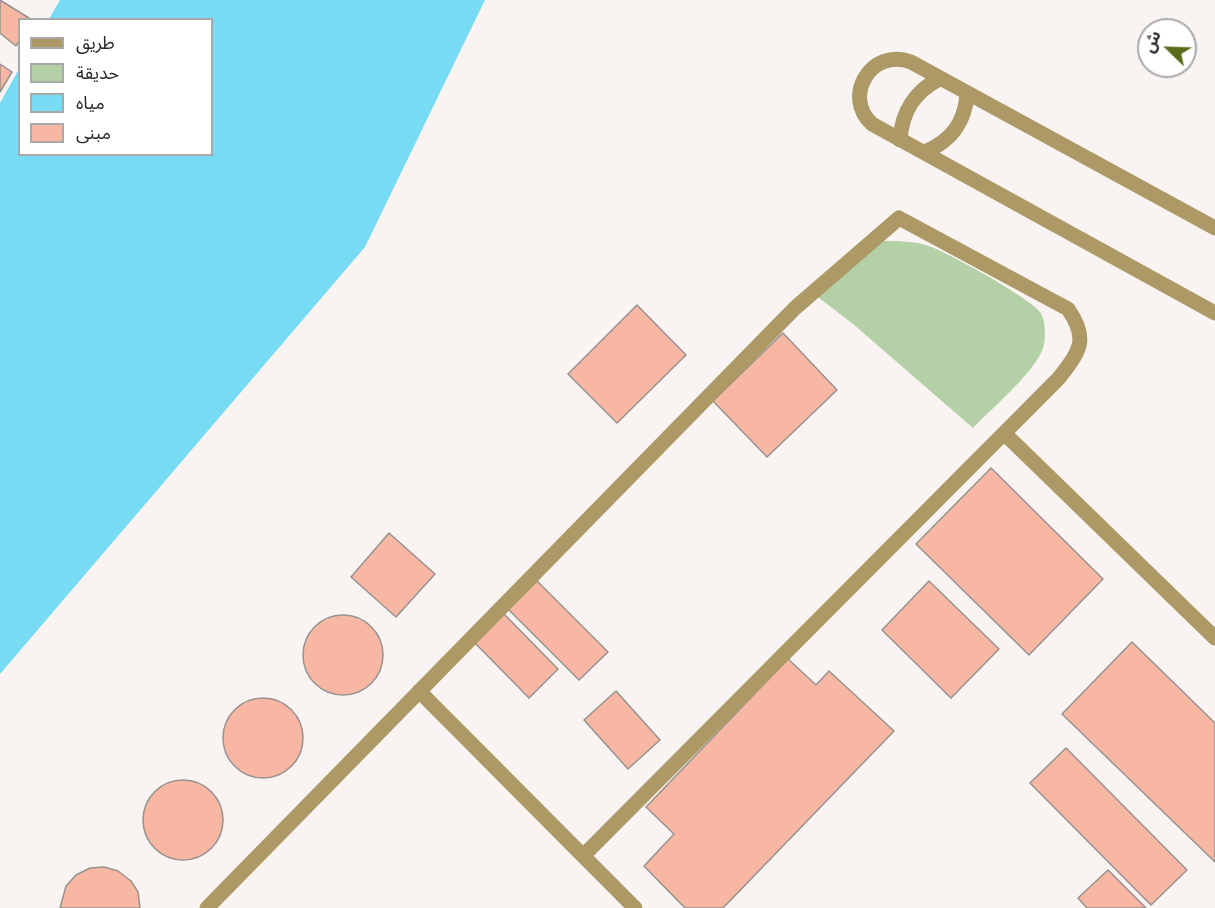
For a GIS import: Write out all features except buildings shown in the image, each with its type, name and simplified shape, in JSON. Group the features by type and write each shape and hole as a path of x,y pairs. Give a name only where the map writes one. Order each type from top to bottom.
{"street":[{"path":"1215,228 900,58 884,59 874,67 863,82 858,97 864,117 900,140 1215,313"},
{"path":"900,140 903,118 913,99 939,79"},
{"path":"925,152 937,147 956,130 964,113 967,94"},
{"path":"207,908 795,308 899,218 1068,309 1078,324 1081,340 1075,358 1059,378 583,856"},
{"path":"1005,434 1215,638"},
{"path":"419,691 635,908"}],"green space":[{"path":"883,241 918,243 939,250 1005,286 1033,305 1042,315 1045,340 1039,357 1012,390 973,428 853,324 814,294"}],"water":[{"path":"60,0 485,0 365,247 0,674 0,103 18,71 18,156 213,156 213,18 50,18"}]}
